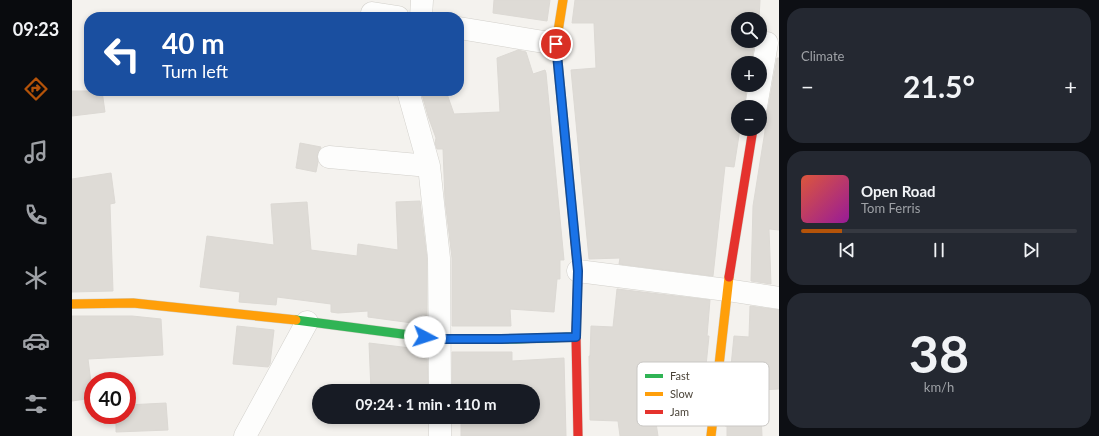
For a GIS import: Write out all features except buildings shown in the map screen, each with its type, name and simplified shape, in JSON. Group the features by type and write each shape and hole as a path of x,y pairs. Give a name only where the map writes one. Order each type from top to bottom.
{"street":[{"path":"421,12 422,0"},
{"path":"563,0 556,44 578,271 576,337 578,436"},
{"path":"464,29 556,44"},
{"path":"757,100 766,48"},
{"path":"409,96 429,166 440,258 440,384"},
{"path":"718,362 726,290 752,136"},
{"path":"329,157 429,166"},
{"path":"578,271 779,298"},
{"path":"72,304 133,303 307,322 440,339 576,337"},
{"path":"245,436 307,322"},
{"path":"440,424 440,436"},
{"path":"710,436 711,426"}],"traffic: fast":[{"path":"296,320 440,339 576,337"}],"traffic: slow":[{"path":"563,0 556,44 575,241"},
{"path":"719,362 729,277"},
{"path":"72,304 133,303 296,320"},
{"path":"711,436 712,426"}],"traffic: jam":[{"path":"729,277 752,136"},
{"path":"575,241 578,271 576,337 578,436"}],"route":[{"path":"425,337 440,339 576,337 578,271 556,44"}]}
